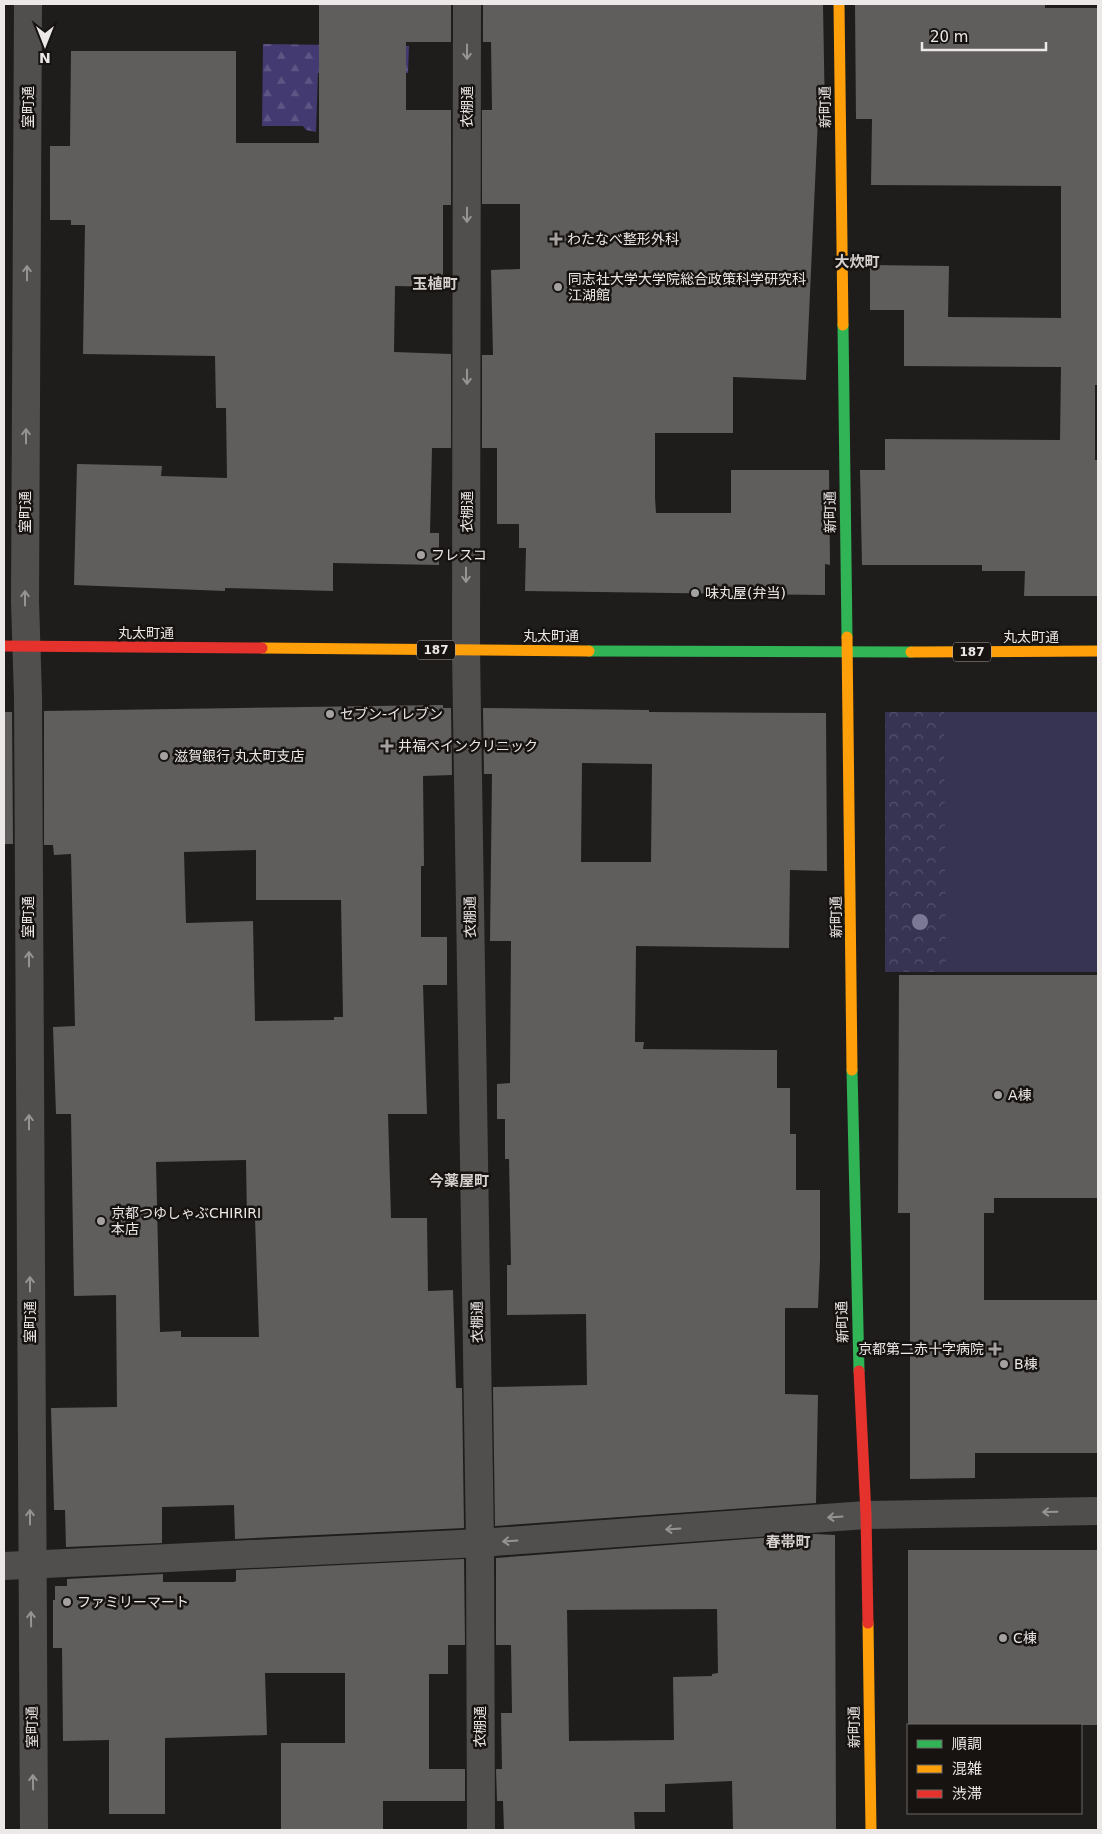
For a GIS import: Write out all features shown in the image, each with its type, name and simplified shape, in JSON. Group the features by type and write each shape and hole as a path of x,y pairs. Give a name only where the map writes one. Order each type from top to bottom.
{"street":[{"name":"室町通","path":"28,4 15,647 34,1830"},
{"name":"衣棚通","path":"467,4 466,650 480,1543 480,1830"},
{"name":"新町通","path":"839,4 854,1208 861,1442 866,1515 870,1830"},
{"name":"丸太町通","path":"15,647 847,653 1098,651"},
{"path":"4,1566 480,1543 866,1515 1098,1512"}],"green space":[{"path":"263,44 409,46 408,73 318,73 316,132 306,130 303,126 262,126"},
{"path":"885,712 1098,712 1098,972 885,972"},
{"path":"944,712 1098,712 1098,972 946,972"}],"building":[{"path":"319,4 451,4 451,42 406,42 406,110 451,110 451,205 443,205 443,287 395,286 394,352 451,354 451,448 432,448 430,533 439,533 439,565 333,563 333,591 225,588 225,591 74,585 77,464 162,466 161,476 227,478 226,408 216,408 215,356 83,354 85,225 71,225 71,220 50,220 50,146 70,146 71,51 236,51 236,143 319,143"},
{"path":"483,4 823,5 825,118 818,118 806,380 733,377 733,433 655,433 655,498 656,513 731,513 731,470 829,470 830,565 825,564 825,595 525,591 526,548 519,548 519,524 497,524 497,448 482,448 482,355 493,355 491,270 520,269 520,204 482,204 482,110 492,110 491,42 483,42"},
{"path":"1045,4 1045,8 1098,8 1098,385 1095,385 1095,460 1098,460 1098,596 1024,596 1025,571 982,571 982,565 862,565 860,470 885,470 885,439 1060,440 1061,367 904,366 904,310 870,310 870,265 949,266 948,317 1061,318 1061,186 871,185 872,119 856,119 855,5"},
{"path":"443,705 443,708 451,708 452,775 423,776 424,866 421,866 421,937 447,937 447,985 423,985 427,1114 388,1114 391,1218 427,1218 428,1291 453,1290 456,1388 462,1388 464,1528 235,1539 234,1505 162,1507 162,1543 66,1547 65,1510 54,1510 51,1408 117,1407 116,1295 74,1296 71,1114 56,1114 53,1027 75,1026 71,854 54,855 53,845 44,845 44,711","holes":["256,850 256,900 341,900 343,1017 334,1017 334,1020 255,1021 253,921 186,923 184,852","246,1160 247,1218 255,1218 259,1337 181,1337 181,1331 160,1332 156,1162"]},
{"path":"483,708 649,710 649,712 826,713 827,871 790,870 789,948 636,946 635,1042 644,1042 643,1049 777,1050 777,1088 790,1088 790,1134 796,1134 796,1190 820,1190 820,1260 818,1308 785,1308 785,1394 818,1395 816,1503 495,1526 493,1387 587,1385 586,1314 507,1315 507,1265 511,1265 509,1159 505,1159 505,1119 497,1119 497,1084 510,1083 511,941 490,941 492,774 484,774","holes":["582,763 652,764 651,862 581,862"]},
{"path":"4,712 12,712 13,844 4,844"},
{"path":"899,975 1098,975 1098,1198 994,1198 994,1213 984,1213 984,1300 1098,1300 1098,1453 975,1453 975,1478 910,1479 910,1213 898,1213"},
{"path":"815,1534 835,1535 836,1830 733,1830 732,1781 665,1784 665,1812 634,1812 635,1830 504,1830 503,1801 497,1801 496,1769 502,1769 501,1713 512,1713 511,1645 496,1645 496,1558","holes":["717,1609 718,1673 712,1674 712,1676 673,1677 674,1740 569,1741 567,1610"]},
{"name":"C棟","path":"908,1550 1098,1550 1098,1725 908,1724"},
{"path":"464,1559 465,1645 448,1645 448,1674 429,1674 429,1769 465,1769 465,1801 383,1801 383,1830 281,1830 281,1743 345,1743 345,1673 265,1673 267,1735 165,1738 165,1814 109,1814 109,1740 63,1741 62,1648 53,1648 53,1600 55,1600 55,1586 67,1586 67,1579 163,1574 163,1582 234,1582 236,1581 236,1570"}],"traffic: fast":[{"path":"843,325 847,637"},
{"path":"589,651 911,652"},
{"path":"852,1070 859,1371"}],"traffic: slow":[{"path":"839,4 843,325"},
{"path":"847,637 852,1070"},
{"path":"262,648 589,651"},
{"path":"911,652 1098,651"},
{"path":"868,1623 871,1830"}],"traffic: jam":[{"path":"4,646 262,648"},
{"path":"859,1371 866,1515 868,1623"}],"place":[{"name":"わたなべ整形外科","path":"556,239"},
{"name":"同志社大学大学院総合政策科学研究科 江湖館","path":"558,287"},
{"name":"フレスコ","path":"421,555"},
{"name":"味丸屋(弁当)","path":"695,593"},
{"name":"セブン-イレブン","path":"330,714"},
{"name":"井福ペインクリニック","path":"387,746"},
{"name":"滋賀銀行 丸太町支店","path":"164,756"},
{"name":"A棟","path":"998,1095"},
{"name":"京都つゆしゃぶCHIRIRI 本店","path":"101,1221"},
{"name":"京都第二赤十字病院","path":"995,1349"},
{"name":"B棟","path":"1004,1364"},
{"name":"ファミリーマート","path":"67,1602"},
{"name":"C棟","path":"1003,1638"}],"district":[{"name":"大炊町","path":"857,262"},
{"name":"玉植町","path":"435,284"},
{"name":"今薬屋町","path":"459,1181"},
{"name":"春帯町","path":"788,1542"}]}
